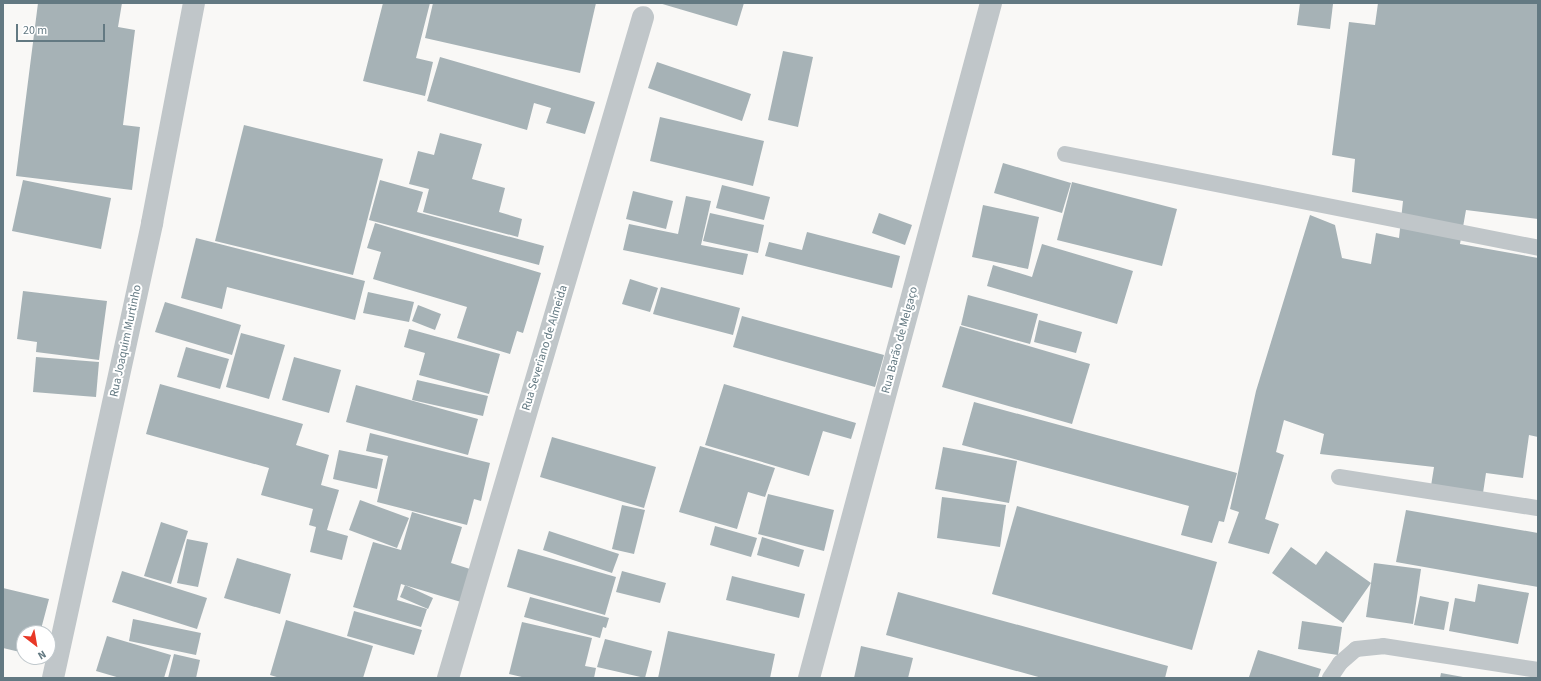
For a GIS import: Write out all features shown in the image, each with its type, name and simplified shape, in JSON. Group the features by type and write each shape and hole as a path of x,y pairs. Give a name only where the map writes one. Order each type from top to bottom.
{"street":[{"name":"Rua Joaquim Murtinho","path":"53,678 150,230 194,3"},
{"name":"Rua Barão de Melgaço","path":"809,678 991,3"},
{"name":"Rua Severiano de Almeida","path":"448,678 643,17"}],"lane":[{"path":"1064,154 1538,248"},
{"path":"1339,476 1538,508"},
{"path":"1330,678 1340,663 1356,649 1383,646 1538,670"}],"building":[{"path":"38,3 122,3 118,27 135,30 123,125 140,127 132,190 16,176"},
{"path":"383,3 430,3 416,58 433,62 425,96 363,81"},
{"path":"433,3 596,3 580,73 425,38"},
{"path":"659,3 744,3 737,26"},
{"path":"1300,3 1333,4 1330,29 1297,25"},
{"path":"1378,3 1538,3 1538,219 1466,210 1460,244 1538,258 1538,437 1529,435 1523,478 1486,473 1483,493 1431,486 1434,467 1320,454 1324,434 1284,420 1276,452 1284,455 1265,519 1279,524 1269,554 1228,543 1239,512 1230,509 1256,391 1310,215 1335,225 1342,258 1371,264 1376,233 1399,238 1403,201 1352,192 1355,159 1332,155 1349,22 1375,25"},
{"path":"783,51 813,57 798,127 768,120"},
{"path":"440,57 595,102 585,134 546,123 551,108 534,103 527,130 427,101"},
{"path":"657,62 751,94 742,121 648,88"},
{"path":"660,117 764,141 753,186 650,161"},
{"path":"244,125 383,159 353,275 215,241"},
{"path":"440,133 482,144 472,179 505,188 499,212 522,219 518,237 423,212 429,189 409,184 418,151 434,155"},
{"path":"1003,163 1071,183 1062,213 994,193"},
{"path":"23,180 111,198 101,249 12,231"},
{"path":"380,180 423,192 417,212 544,246 539,265 369,220"},
{"path":"1072,182 1177,209 1162,266 1057,240"},
{"path":"722,185 770,197 764,220 716,208"},
{"path":"633,191 673,201 666,229 626,219"},
{"path":"686,196 711,201 701,245 748,254 743,275 623,250 629,224 678,234"},
{"path":"983,205 1039,217 1028,269 972,257"},
{"path":"710,213 764,225 758,253 703,241"},
{"path":"879,213 912,225 905,245 872,233"},
{"path":"375,223 541,273 523,333 517,331 510,354 457,338 467,307 373,279 381,252 367,248"},
{"path":"807,232 900,256 892,288 765,256 769,242 802,250"},
{"path":"196,238 365,281 355,320 227,287 222,309 181,298"},
{"path":"1042,244 1133,271 1117,324 987,286 993,265 1032,277"},
{"path":"630,279 658,288 650,312 622,304"},
{"path":"661,287 740,308 733,335 653,314"},
{"path":"23,291 107,301 99,360 36,352 37,342 17,339"},
{"path":"368,292 414,302 409,322 363,313"},
{"path":"968,295 1038,314 1030,344 961,325"},
{"path":"165,302 241,325 232,355 155,332"},
{"path":"418,305 441,314 435,330 412,321"},
{"path":"742,316 884,355 875,387 733,347"},
{"path":"1039,320 1082,332 1076,353 1034,342"},
{"path":"960,326 1090,364 1072,424 942,387"},
{"path":"409,329 500,354 489,394 419,375 425,353 404,347"},
{"path":"241,333 285,345 269,399 226,387"},
{"path":"186,347 229,359 220,389 177,377"},
{"path":"36,357 99,362 96,397 33,392"},
{"path":"294,357 341,370 329,413 282,400"},
{"path":"417,380 488,396 483,416 412,400"},
{"path":"160,384 303,424 296,445 329,455 321,485 339,490 327,530 348,536 342,560 310,552 316,527 309,525 313,509 261,495 269,468 146,434"},
{"path":"724,384 856,423 851,439 823,431 809,476 705,445"},
{"path":"356,385 478,419 468,455 346,422"},
{"path":"974,402 1237,473 1224,522 1219,521 1212,543 1181,535 1189,506 962,445"},
{"path":"370,433 490,463 481,501 474,499 467,525 377,502 388,456 366,451"},
{"path":"552,437 656,467 644,508 540,477"},
{"path":"700,446 775,468 765,497 748,492 737,529 679,512"},
{"path":"943,447 1017,461 1009,503 935,489"},
{"path":"339,450 383,459 377,489 333,479"},
{"path":"768,494 834,510 824,551 758,534"},
{"path":"942,497 1006,505 1000,547 937,538"},
{"path":"360,500 409,518 397,548 349,530"},
{"path":"622,505 645,510 634,554 612,549"},
{"path":"1017,506 1217,562 1192,650 992,594"},
{"path":"1406,510 1538,533 1538,587 1396,562"},
{"path":"412,512 462,527 451,563 470,569 461,602 401,584 397,600 427,609 421,627 353,607 373,542 401,550"},
{"path":"161,522 188,531 171,584 144,576"},
{"path":"715,526 757,538 751,557 710,545"},
{"path":"549,531 619,554 612,573 543,550"},
{"path":"762,537 804,550 799,567 757,555"},
{"path":"187,539 208,543 198,587 177,583"},
{"path":"1291,547 1316,565 1326,551 1371,583 1343,623 1272,573"},
{"path":"518,549 616,577 605,615 507,587"},
{"path":"237,558 291,574 280,614 224,598"},
{"path":"1374,563 1421,569 1413,624 1366,617"},
{"path":"122,571 207,598 197,629 112,602"},
{"path":"622,571 666,583 660,603 616,592"},
{"path":"732,576 805,594 799,618 726,600"},
{"path":"1478,584 1529,593 1518,644 1449,631 1455,598 1475,602"},
{"path":"405,585 433,598 428,609 400,597"},
{"path":"3,588 49,599 42,625 16,625 16,651 3,648"},
{"path":"898,592 1168,666 1165,678 1042,678 886,635"},
{"path":"1420,596 1449,602 1444,630 1414,625"},
{"path":"530,597 609,618 606,628 603,627 600,638 524,617"},
{"path":"354,611 422,630 414,655 347,636"},
{"path":"133,619 201,633 196,655 129,641"},
{"path":"286,620 373,646 363,678 280,678 270,675"},
{"path":"1302,621 1342,627 1338,655 1298,649"},
{"path":"522,622 592,638 585,666 596,668 594,678 526,678 509,674"},
{"path":"668,631 775,654 770,678 658,678"},
{"path":"107,636 171,655 164,678 120,678 96,671"},
{"path":"605,639 652,651 645,678 597,667"},
{"path":"861,646 913,658 908,678 854,678"},
{"path":"1258,650 1321,669 1318,678 1249,677"},
{"path":"174,654 200,660 196,678 168,678"},
{"path":"1441,673 1463,677 1463,678 1440,678"}]}
